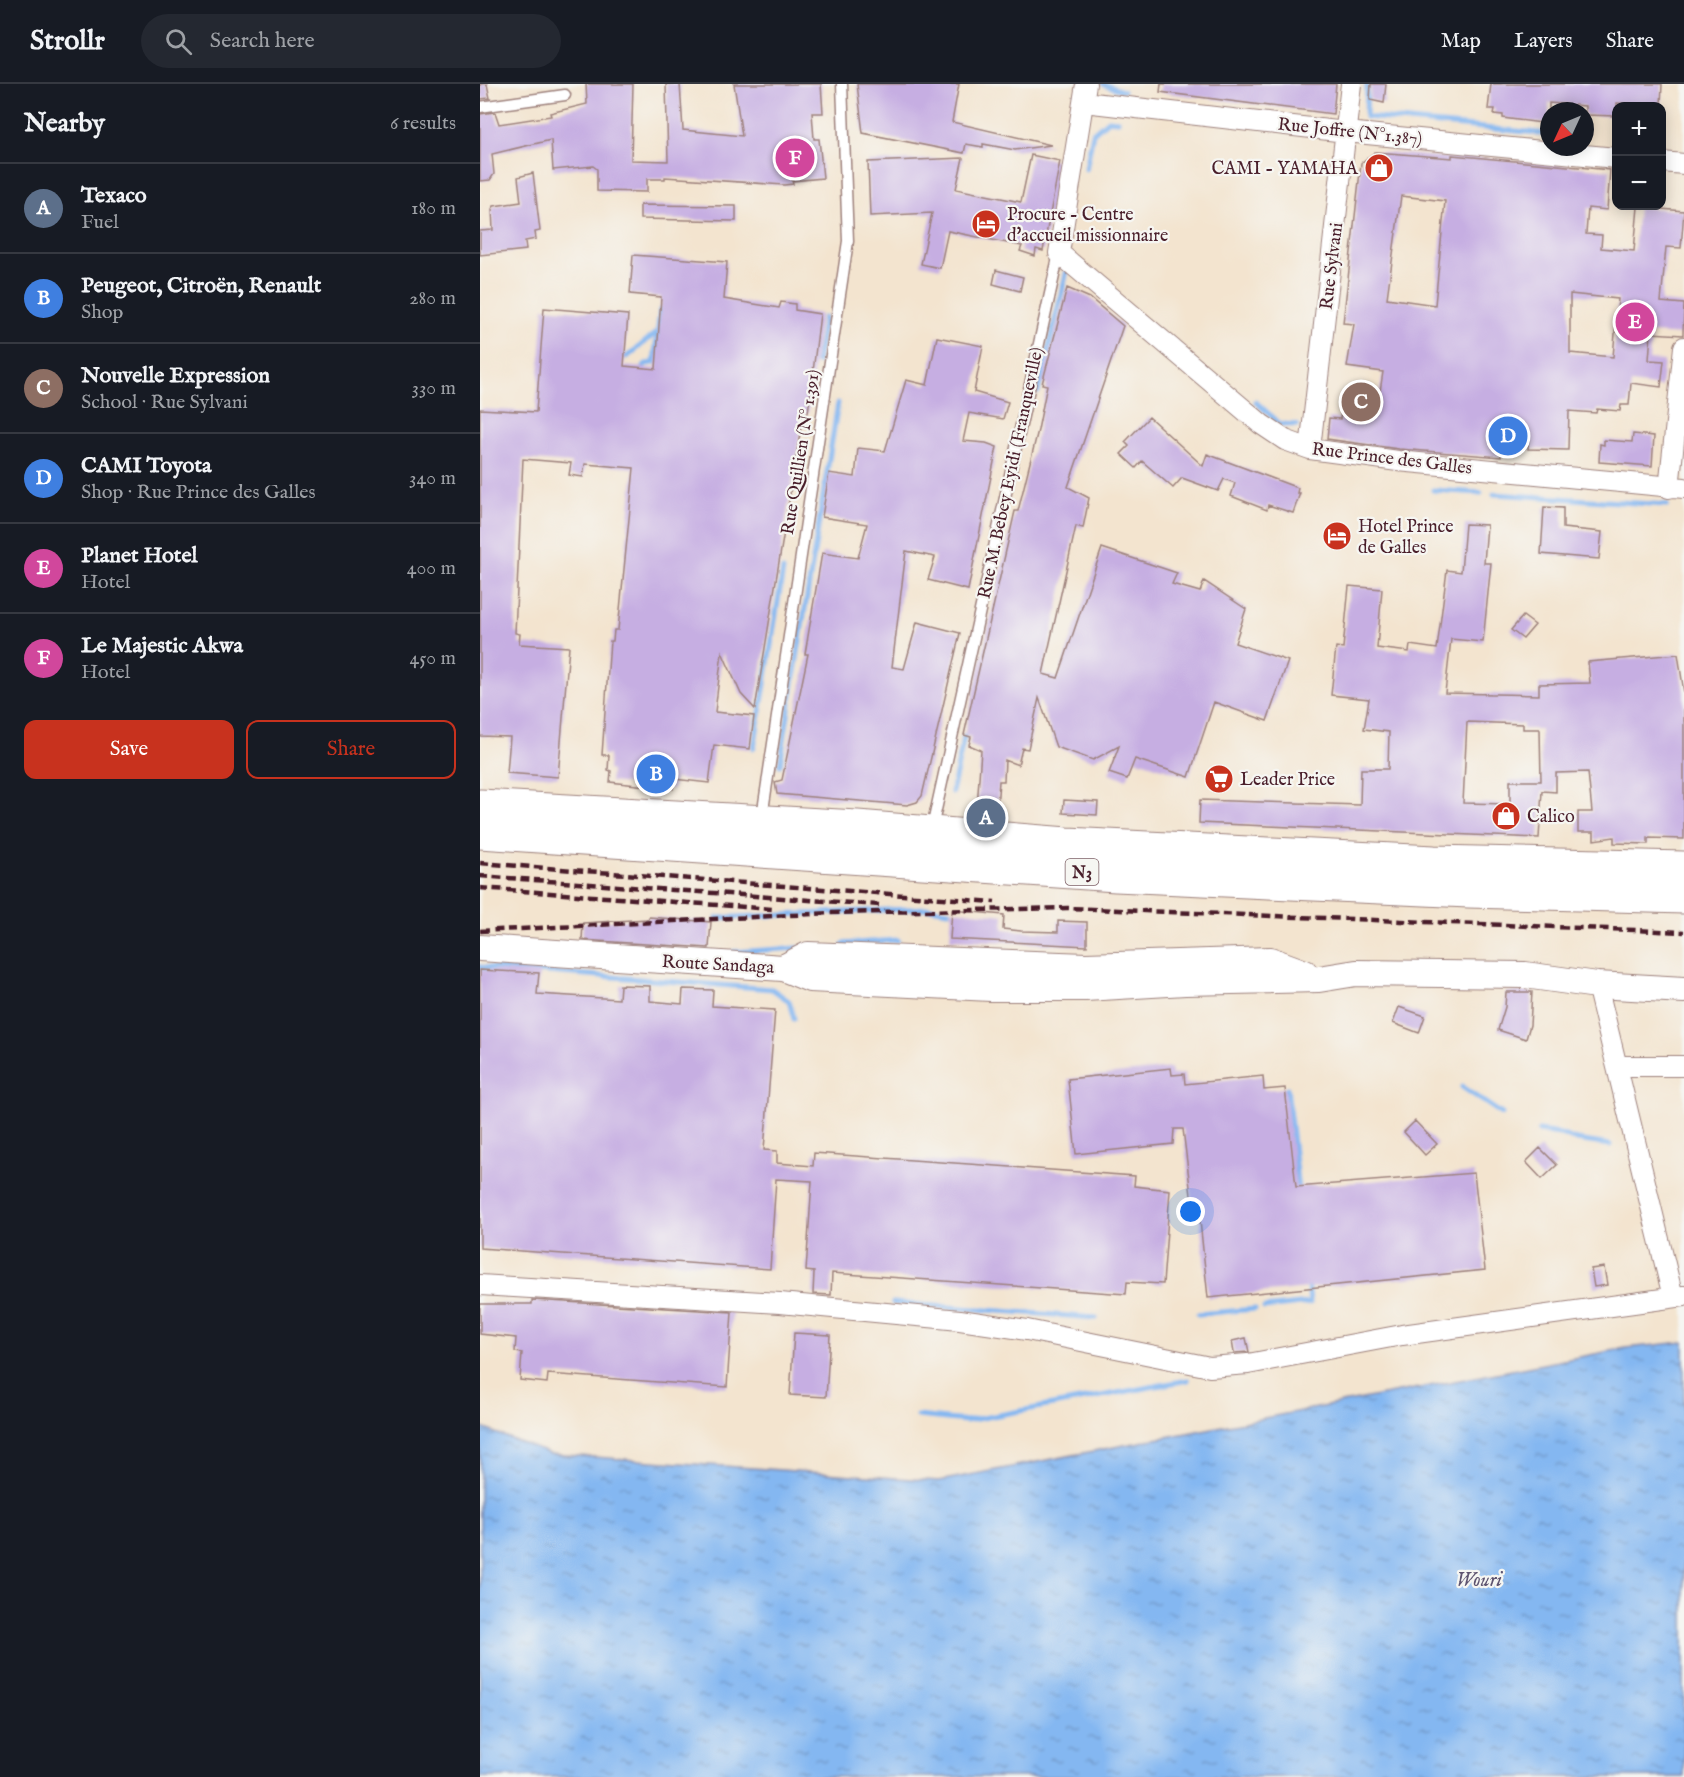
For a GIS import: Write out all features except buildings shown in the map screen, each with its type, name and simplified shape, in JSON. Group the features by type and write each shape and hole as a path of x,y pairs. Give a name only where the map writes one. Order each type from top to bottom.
{"highway":[{"name":"N3","path":"480,806 761,824 928,847 1288,883 1684,897"},
{"name":"N3","path":"480,832 928,847 1067,844 1341,858 1684,868"}],"street":[{"name":"Rue Sylvani","path":"1310,448 1351,84"},
{"name":"Rue Joffre (N°1.387)","path":"1085,93 1346,132 1612,158"},
{"name":"Rue M. Bebey Eyidi (Franqueville)","path":"1059,253 1085,93"},
{"path":"1666,162 1684,164"},
{"name":"Rue Prince des Galles","path":"1059,253 1261,424 1285,440 1310,448 1398,461 1677,488"},
{"path":"1677,488 1684,347"},
{"name":"Route Sandaga","path":"480,948 783,968 810,979 991,988 1085,988 1185,972"},
{"path":"783,968 808,955 1185,972 1271,969 1319,979 1356,972 1525,975 1597,985 1684,990"},
{"path":"480,1285 780,1303 960,1320 1028,1330 1210,1367 1248,1364 1402,1335 1678,1296 1597,985"},
{"path":"1617,1066 1684,1066"}],"lane":[{"name":"Rue Quillien (N° 1.391)","path":"761,824 848,241 842,84"},
{"path":"480,107 564,95"},
{"name":"Rue M. Bebey Eyidi (Franqueville)","path":"928,847 1059,253"}],"water":[{"name":"Wouri","path":"1684,1342 1684,1777 480,1777 480,1427 550,1454 939,1481 1626,1348"}],"waterway":[{"path":"1103,84 1123,91"},
{"path":"1367,84 1366,117 1540,133"},
{"path":"1086,169 1093,133 1108,120 1118,121"},
{"path":"1038,392 1067,270"},
{"path":"644,366 654,363 660,310"},
{"path":"817,362 824,318"},
{"path":"627,357 657,332"},
{"path":"1256,402 1280,424 1297,425"},
{"path":"780,765 838,403"},
{"path":"796,487 802,450"},
{"path":"1433,490 1481,493"},
{"path":"1494,494 1667,505"},
{"path":"765,683 783,570"},
{"path":"754,748 765,684"},
{"path":"952,792 964,737"},
{"path":"717,918 929,908 949,911"},
{"path":"843,944 898,940"},
{"path":"733,952 798,948"},
{"path":"480,967 772,989 789,1001 794,1019"},
{"path":"1462,1087 1502,1114"},
{"path":"1287,1088 1298,1191"},
{"path":"1539,1131 1610,1145"},
{"path":"1264,1308 1310,1303 1308,1281"},
{"path":"893,1303 1096,1318"},
{"path":"1198,1314 1255,1309"},
{"path":"917,1416 966,1421 1188,1380"}],"railway":[{"path":"480,863 995,902"},
{"path":"480,876 879,905"},
{"path":"480,888 773,909"},
{"path":"480,931 831,913 1067,908 1684,932"}],"place":[{"name":"Le Majestic Akwa","path":"795,158"},
{"name":"CAMI - YAMAHA","path":"1379,168"},
{"name":"Procure - Centre d'accueil missionnaire","path":"986,224"},
{"name":"Planet Hotel","path":"1635,322"},
{"name":"Nouvelle Expression","path":"1361,402"},
{"name":"CAMI Toyota","path":"1508,436"},
{"name":"Hotel Prince de Galles","path":"1337,536"},
{"name":"Peugeot, Citroën, Renault","path":"656,774"},
{"name":"Leader Price","path":"1219,779"},
{"name":"Calico","path":"1506,816"},
{"name":"Texaco","path":"986,818"}]}
